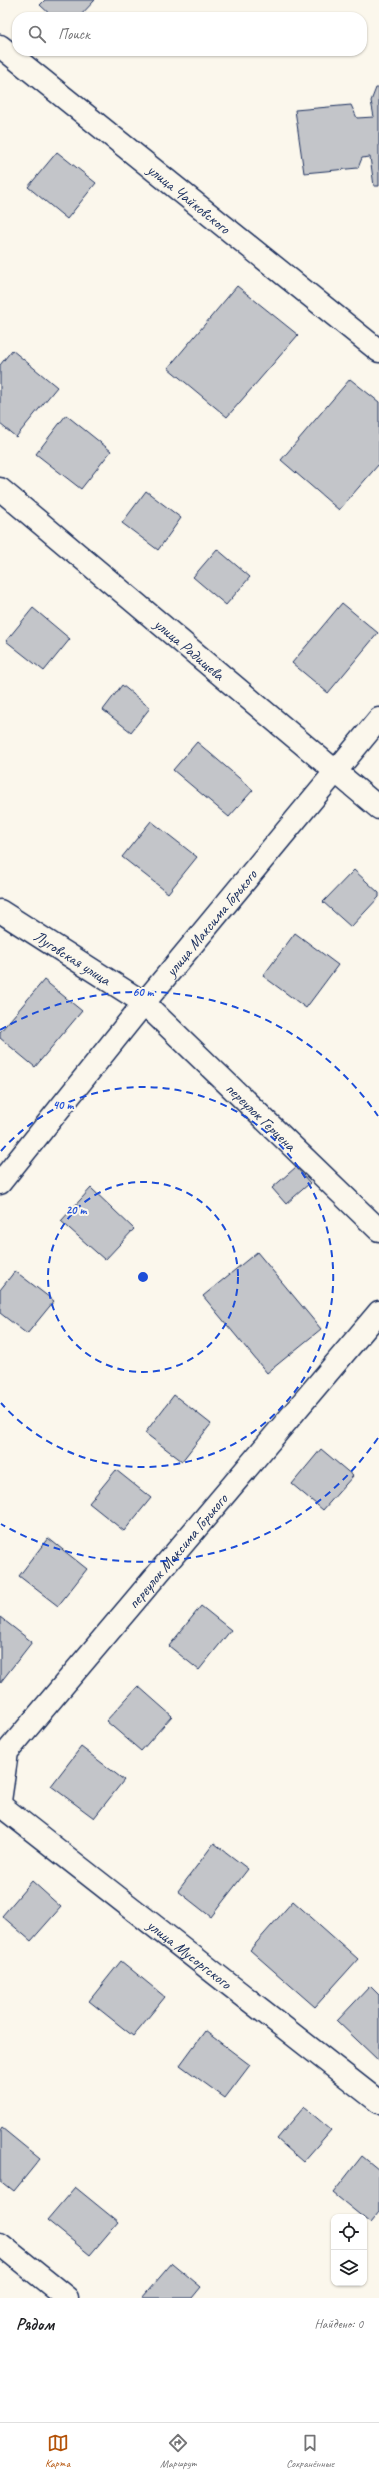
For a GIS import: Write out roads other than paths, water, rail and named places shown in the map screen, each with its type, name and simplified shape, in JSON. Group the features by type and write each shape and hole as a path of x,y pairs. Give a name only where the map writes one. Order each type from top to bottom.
{"street":[{"name":"улица Чайковского","path":"0,46 12,56"},
{"name":"улица Чайковского","path":"12,56 379,351"},
{"name":"улица Радищева","path":"0,489 379,808"},
{"name":"улица Максима Горького","path":"0,1183 144,1003 379,719"},
{"name":"Луговская улица","path":"0,911 144,1003"},
{"name":"переулок Герцена","path":"144,1003 379,1230"},
{"name":"переулок Максима Горького","path":"0,1801 7,1752 379,1312"},
{"name":"улица Мусоргского","path":"0,1805 379,2102"},
{"path":"0,2244 67,2298"}]}
